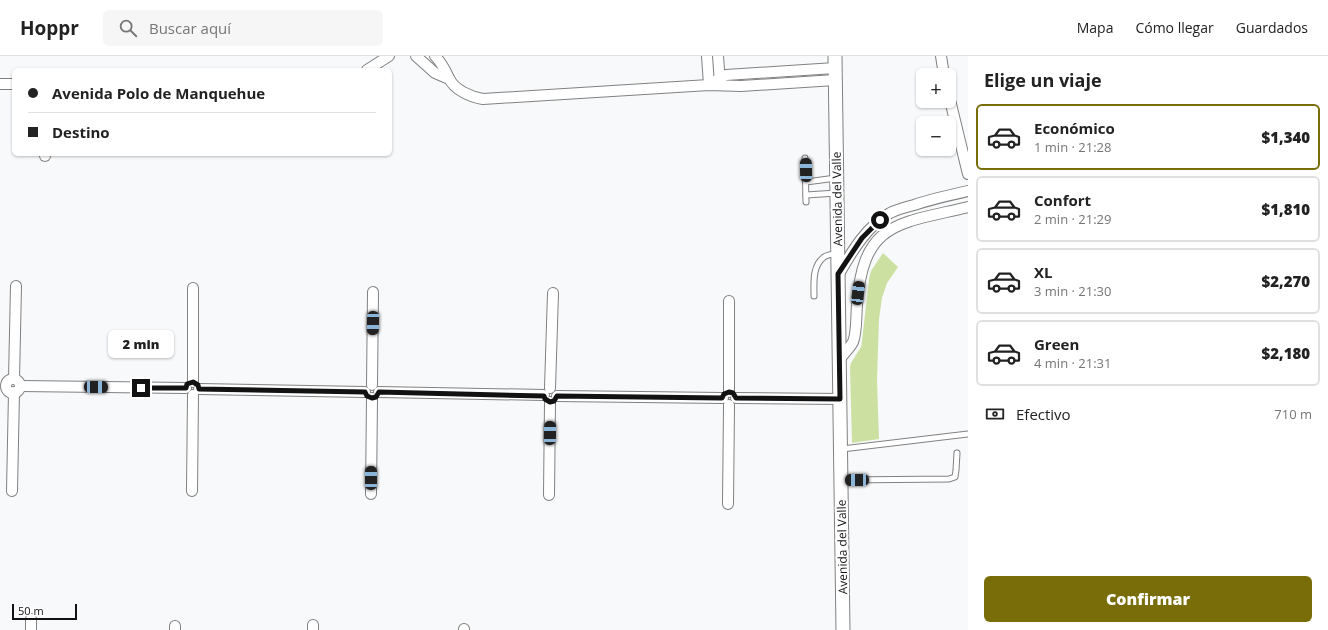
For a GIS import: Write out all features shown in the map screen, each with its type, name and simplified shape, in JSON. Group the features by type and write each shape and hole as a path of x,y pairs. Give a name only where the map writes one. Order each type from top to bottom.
{"street":[{"path":"370,68 389,56"},
{"path":"416,56 435,73 449,79 466,94 483,99 709,84 720,82 741,86 835,68"},
{"path":"436,56 445,69 449,79"},
{"path":"707,56 709,84"},
{"path":"718,56 720,82"},
{"path":"941,56 943,68"},
{"name":"Avenida del Valle","path":"835,68 843,630"},
{"path":"0,84 12,84"},
{"path":"952,108 968,174"},
{"path":"838,274 862,238 871,228 894,211 968,191"},
{"path":"840,359 854,341 858,287 861,272 866,256 877,240 888,230 905,222 968,207"},
{"path":"12,491 11,386 16,286"},
{"path":"192,491 193,288"},
{"path":"371,494 373,292"},
{"path":"549,495 553,293"},
{"path":"728,504 729,301"},
{"path":"11,386 840,399"},
{"path":"31,619 31,630"}],"lane":[{"path":"805,158 806,202"},
{"path":"806,182 837,178"},
{"path":"806,195 837,193"},
{"path":"814,296 814,275 817,266 825,257 838,253"},
{"path":"841,449 968,434"},
{"path":"841,480 949,479 955,477 957,453"}],"green space":[{"path":"883,253 898,267 887,283 882,298 879,319 877,380 879,439 852,443 850,367 861,347 871,271"}],"route":[{"path":"141,388 186,388 187,384 195,382 199,389 365,392 368,397 372,398 376,397 379,392 544,396 545,399 550,402 554,401 557,396 722,398 727,392 735,394 736,398 804,400 840,399 838,274 862,238 880,220"}]}
